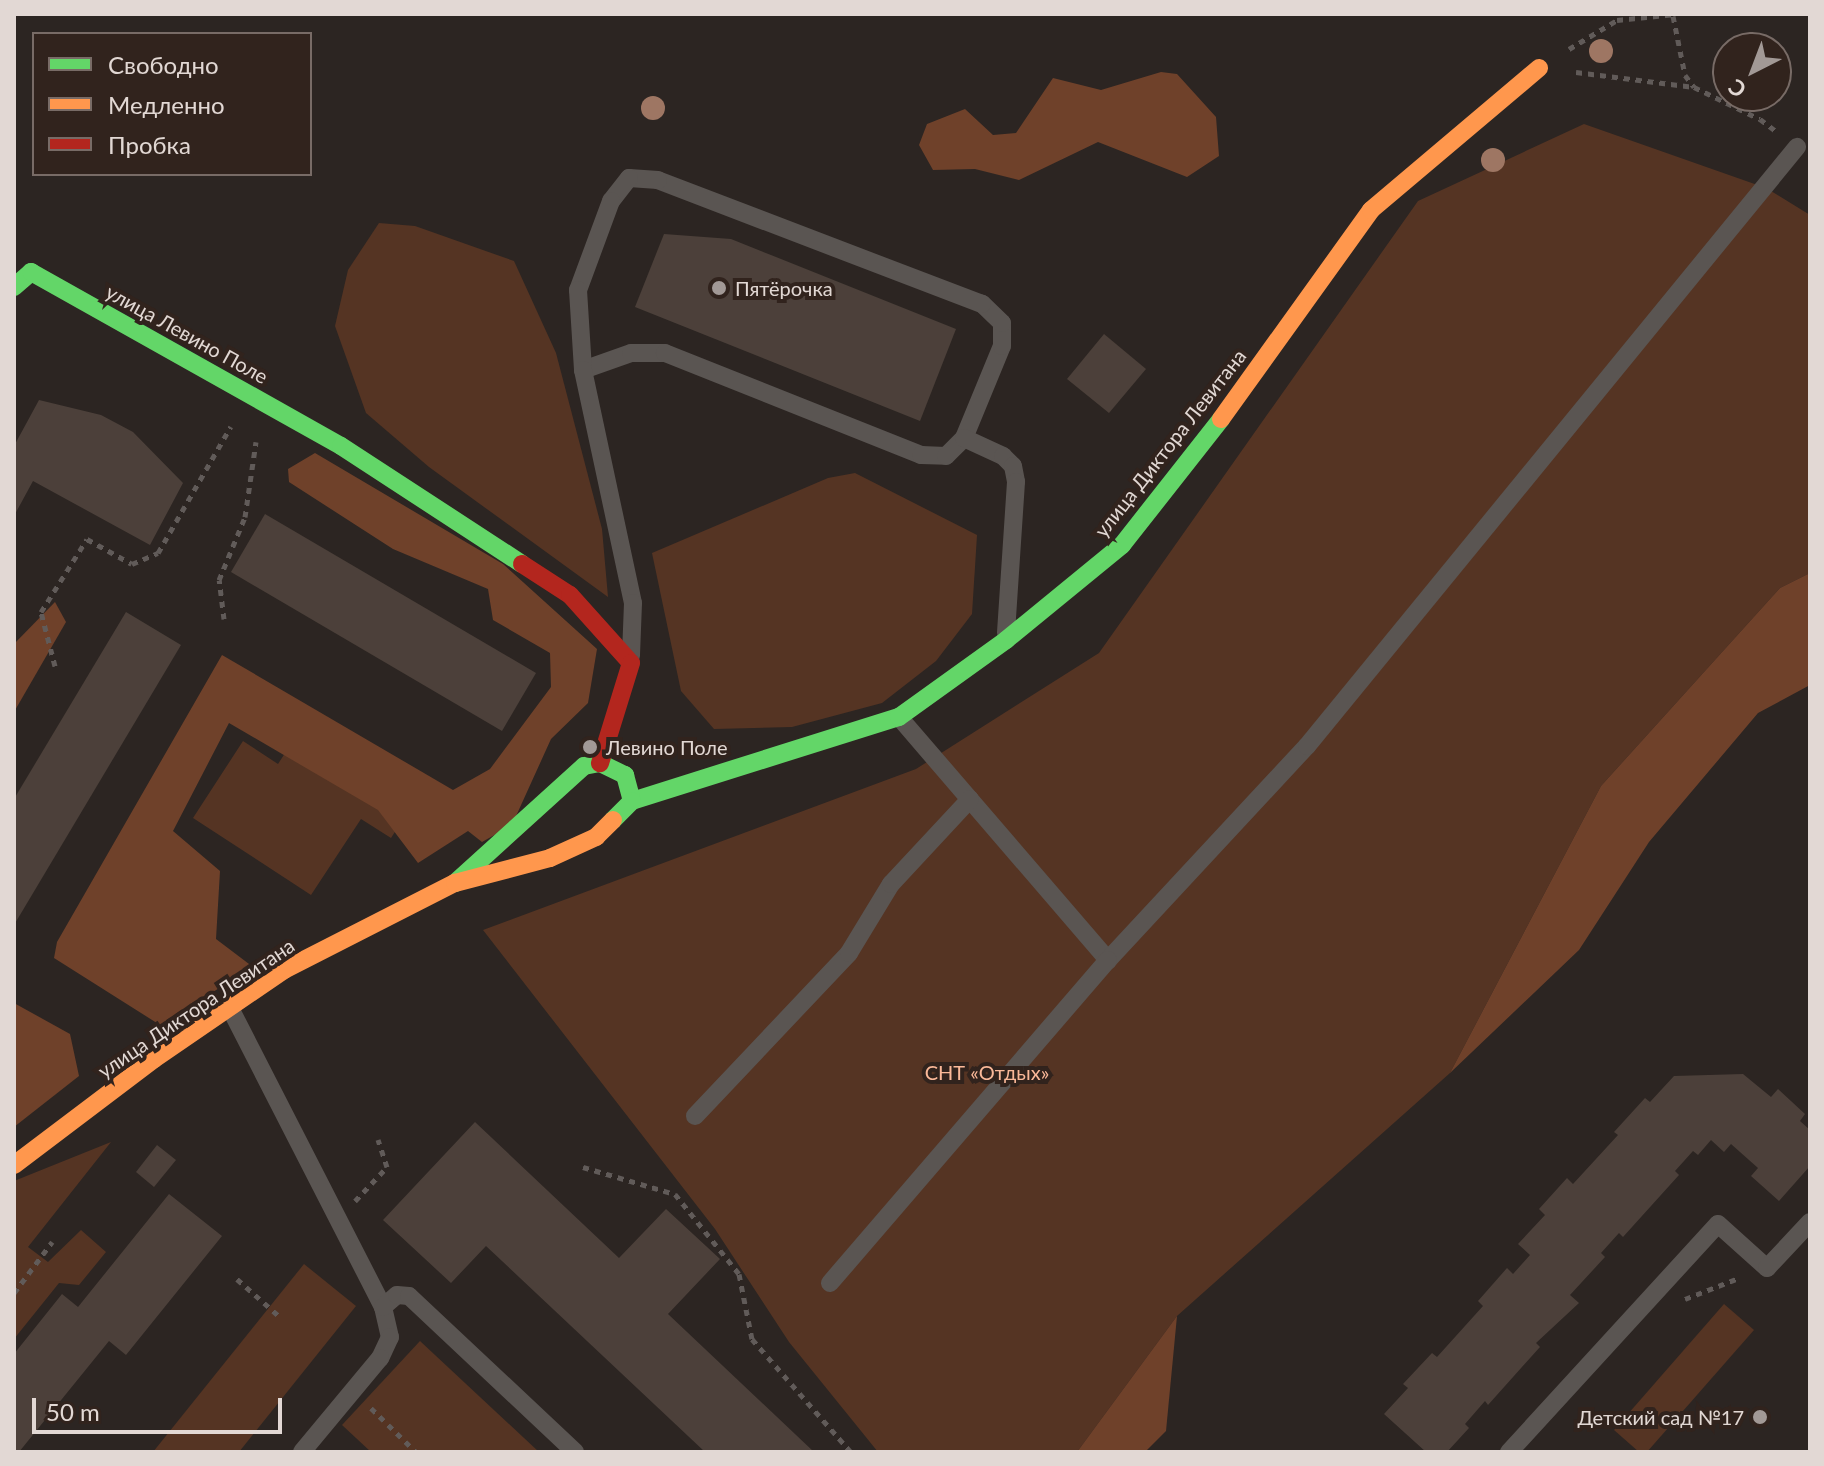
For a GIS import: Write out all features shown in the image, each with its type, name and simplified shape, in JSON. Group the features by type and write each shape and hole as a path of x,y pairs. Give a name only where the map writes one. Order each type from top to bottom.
{"street":[{"name":"улица Диктора Левитана","path":"14,1165 154,1059 284,970 455,883 550,858 596,837 632,801 899,717 1006,640 1122,545 1212,432 1371,210 1539,68"},
{"name":"улица Левино Поле","path":"14,287 31,272 341,446 570,595 631,663"},
{"path":"631,663 600,763 625,775 632,801"},
{"name":"улица Диктора Левитана","path":"455,883 584,766 600,763"}],"lane":[{"path":"830,1283 1108,960 1307,746 1797,147"},
{"path":"583,370 631,353 665,353 921,455 946,456 964,438 1002,346 1002,323 982,304 658,180 629,178 611,201 578,290 583,370 633,603 631,663"},
{"path":"964,438 1003,456 1013,466 1016,482 1006,640"},
{"path":"899,717 1108,960"},
{"path":"695,1116 849,953 891,884 970,799"},
{"path":"230,1008 383,1307 390,1337 380,1358 302,1452"},
{"path":"1509,1452 1718,1224 1767,1268 1810,1222"},
{"path":"383,1307 397,1295 409,1296 575,1452"}],"path":[{"path":"1539,68 1617,20 1674,15 1685,75 1694,87"},
{"path":"1539,68 1694,87 1760,119 1797,147"},
{"path":"224,619 219,580 245,517 255,398"},
{"path":"55,666 41,612 87,539 132,564 158,553 255,398"},
{"path":"338,1219 387,1167 378,1139"},
{"path":"583,1167 675,1194 739,1274 752,1339 851,1452"},
{"path":"14,1293 52,1242"},
{"path":"1671,1305 1767,1268"},
{"path":"237,1279 279,1316"},
{"path":"352,1390 416,1452"}],"green space":[{"name":"СНТ «Отдых»","path":"1584,124 1766,188 1810,215 1810,573 1780,588 1601,786 1450,1073 1177,1316 1077,1452 878,1452 789,1342 715,1229 483,930 916,769 1099,653 1418,201"},
{"path":"379,223 415,226 514,261 556,353 602,529 608,597 429,467 366,413 335,326 348,270"},
{"path":"855,473 977,535 972,614 936,661 882,703 792,727 714,729 681,691 652,553 828,478"},
{"path":"307,719 420,793 391,838 361,819 311,895 193,818 243,741 278,764"},
{"path":"111,1142 28,1247 48,1262 81,1230 106,1252 79,1285 59,1283 14,1339 14,1181"},
{"path":"304,1264 356,1306 239,1452 153,1452"},
{"path":"1724,1304 1754,1330 1647,1452 1639,1452 1614,1430"},
{"path":"420,1341 539,1452 371,1452 342,1425"}],"shaded area":[{"path":"1161,72 1177,74 1216,117 1219,156 1187,177 1098,142 1019,180 975,169 933,170 919,145 927,124 965,109 993,135 1016,133 1053,78 1101,90"},
{"path":"315,453 503,564 597,649 588,703 551,739 512,825 482,842 468,831 418,863 378,810 229,723 173,831 220,871 216,939 253,967 160,1025 54,958 57,942 222,655 453,790 490,769 551,687 550,653 493,620 488,589 393,549 289,482 288,469"},
{"path":"1810,573 1810,685 1758,713 1649,842 1579,950 1450,1073 1601,786 1780,588"},
{"path":"55,602 66,622 14,712 14,644"},
{"path":"14,1003 70,1034 79,1076 14,1127"},
{"path":"1177,1316 1166,1431 1145,1452 1077,1452"}],"building":[{"path":"664,234 731,239 956,329 920,421 635,307"},
{"path":"1104,334 1146,369 1109,413 1067,379"},
{"path":"39,400 101,415 133,432 183,483 150,545 33,481 14,516 14,446"},
{"path":"265,514 536,673 502,731 231,572"},
{"path":"126,612 181,645 14,925 14,799"},
{"path":"1743,1074 1771,1097 1778,1089 1805,1114 1800,1121 1810,1130 1810,1166 1779,1201 1751,1176 1758,1168 1731,1144 1724,1152 1711,1140 1698,1155 1693,1151 1675,1171 1679,1175 1623,1237 1619,1233 1601,1253 1605,1257 1570,1295 1579,1303 1536,1343 1540,1347 1488,1405 1485,1401 1465,1424 1469,1428 1447,1452 1426,1452 1384,1414 1408,1388 1403,1384 1432,1353 1437,1357 1483,1306 1478,1301 1507,1268 1513,1274 1530,1255 1518,1244 1545,1215 1539,1209 1567,1178 1573,1184 1618,1135 1614,1132 1645,1098 1650,1102 1674,1076"},
{"path":"475,1122 619,1258 666,1209 720,1259 668,1314 814,1452 705,1452 486,1246 451,1283 383,1220"},
{"path":"157,1145 176,1160 154,1187 136,1172"},
{"path":"169,1194 222,1236 126,1355 109,1341 19,1452 14,1452 14,1354 62,1294 78,1307"}],"traffic: fast":[{"path":"14,287 31,272 341,446 522,564"},
{"path":"632,801 899,717 1006,640 1122,545 1221,419"},
{"path":"455,883 584,766 600,763 625,775 632,801 613,820"}],"traffic: slow":[{"path":"1221,419 1371,210 1539,68"},
{"path":"14,1165 154,1059 284,970 455,883 550,858 596,837 613,820"}],"traffic: jam":[{"path":"522,564 570,595 631,663 600,763"}],"place":[{"name":"Пятёрочка","path":"719,288"},
{"name":"Левино Поле","path":"590,747"},
{"name":"Детский сад №17","path":"1760,1417"}]}
